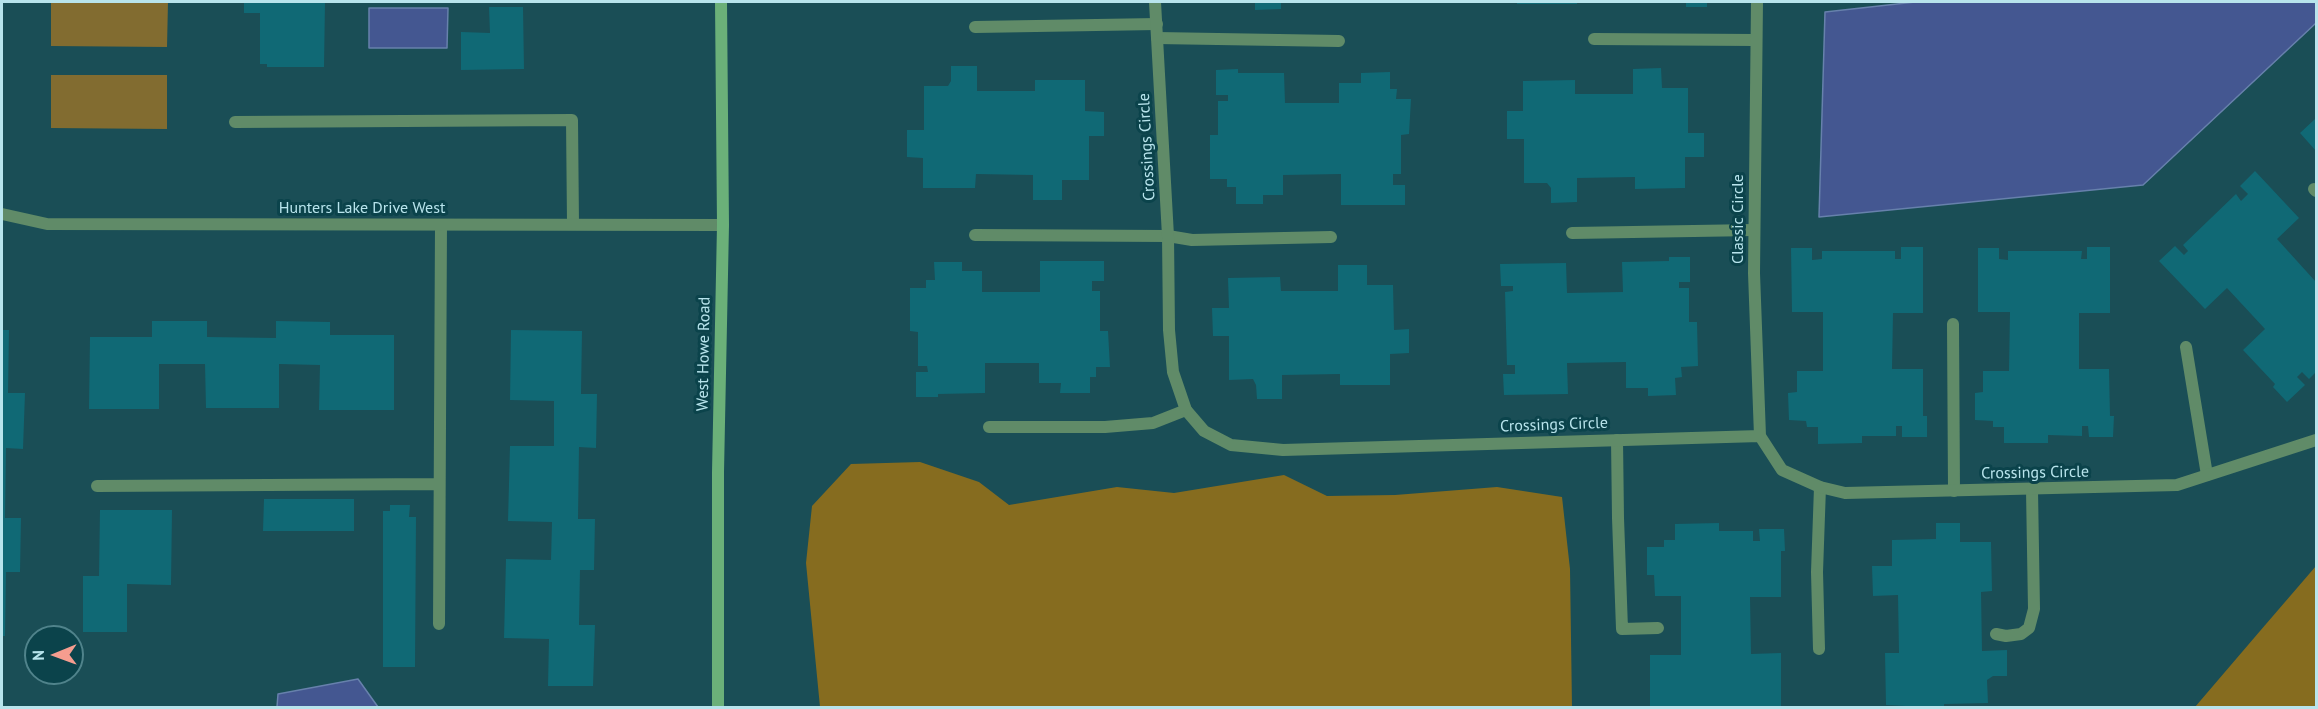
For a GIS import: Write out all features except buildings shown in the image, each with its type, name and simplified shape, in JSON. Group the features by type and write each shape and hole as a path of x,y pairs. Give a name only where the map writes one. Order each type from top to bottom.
{"main road":[{"name":"West Howe Road","path":"718,708 718,472 723,225 721,2"}],"street":[{"name":"Crossings Circle","path":"1155,2 1168,236 1169,330 1173,372 1186,410 1204,431 1231,445 1283,450 1760,436 1782,470 1820,487 1845,493 2177,485 2316,440"},
{"name":"Classic Circle","path":"1757,2 1754,230 1760,436"},
{"path":"975,27 1157,24"},
{"path":"1157,38 1339,41"},
{"path":"1594,39 1755,40"},
{"path":"235,122 572,120 573,224"},
{"name":"Hunters Lake Drive West","path":"2,214 47,224 723,225"},
{"path":"439,624 441,225"},
{"path":"1572,233 1754,230"},
{"path":"975,235 1168,236 1192,240 1331,237"},
{"path":"1953,324 1954,491"},
{"path":"2186,346 2207,475"},
{"path":"989,427 1105,426 1153,423 1186,410"},
{"path":"1617,440 1617,518 1622,629 1658,628"},
{"path":"97,486 439,484"},
{"path":"1819,649 1817,572 1820,487"},
{"path":"1996,634 2006,636 2021,634 2029,628 2034,609 2032,490"}],"shaded area":[{"path":"51,2 168,2 167,47 51,46"},
{"path":"51,75 167,75 167,129 51,128"},
{"path":"920,462 979,482 1009,505 1117,487 1174,493 1284,475 1327,496 1395,495 1497,487 1562,497 1570,569 1572,707 820,707 806,563 812,506 851,464"},
{"path":"2316,566 2316,707 2195,707 2260,631"}],"water":[{"path":"1915,2 2316,2 2316,23 2143,185 1819,217 1825,12"},
{"path":"369,8 448,8 447,48 369,48"},
{"path":"358,679 378,707 277,707 278,694"}]}
